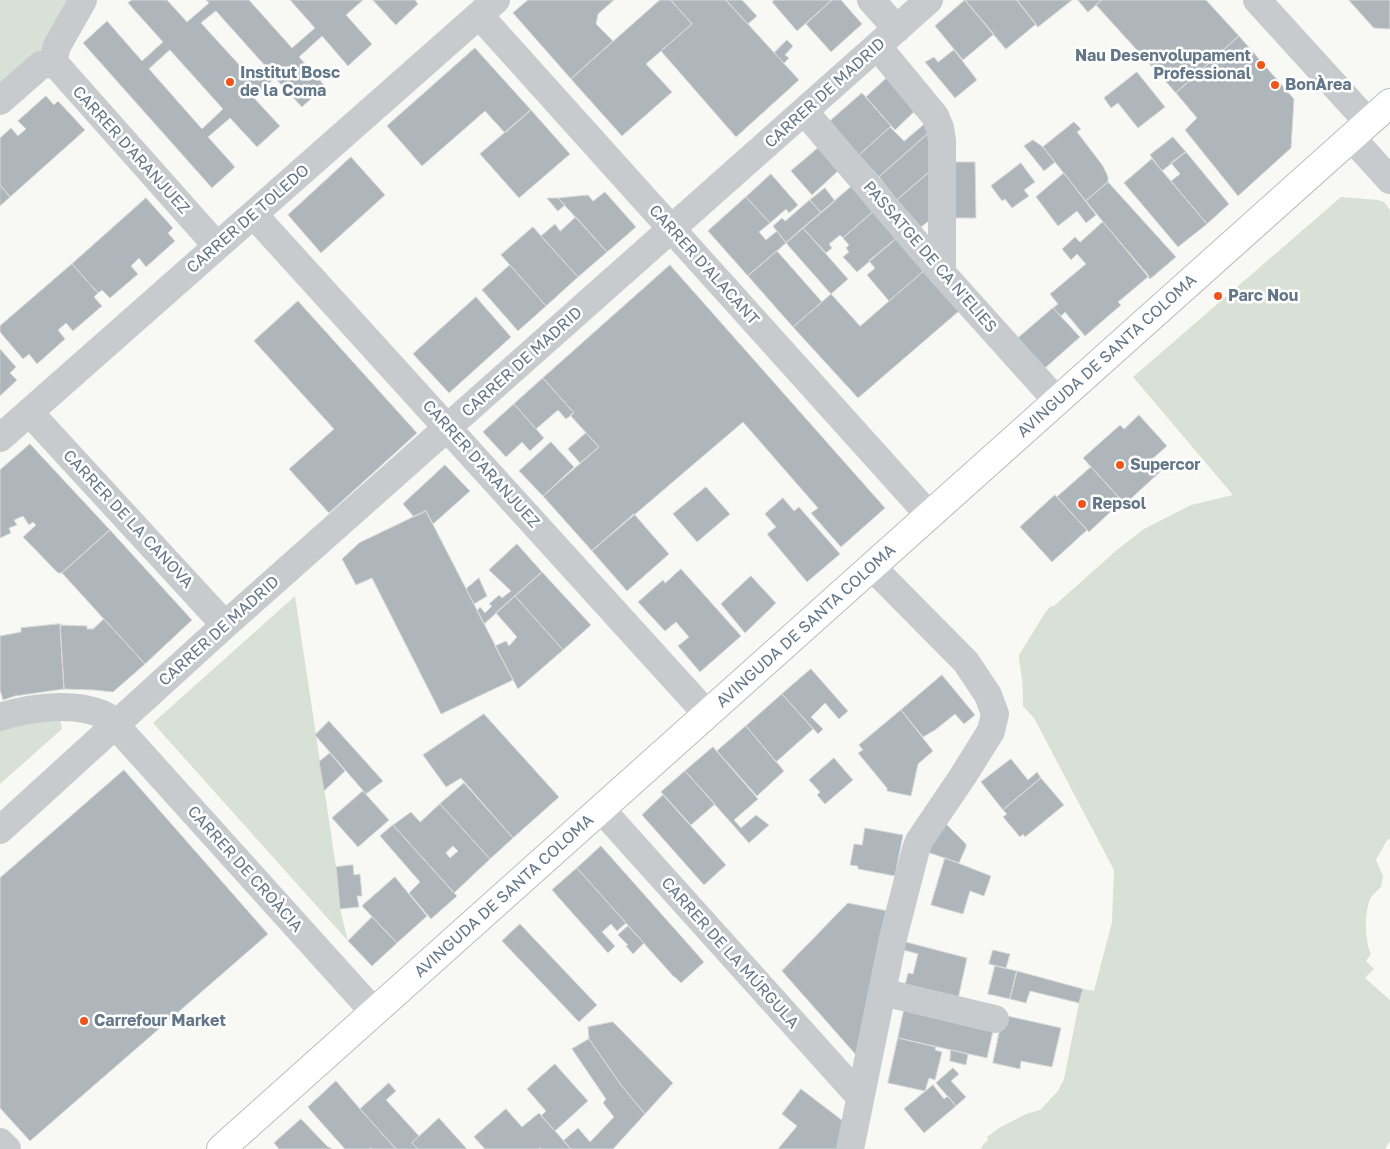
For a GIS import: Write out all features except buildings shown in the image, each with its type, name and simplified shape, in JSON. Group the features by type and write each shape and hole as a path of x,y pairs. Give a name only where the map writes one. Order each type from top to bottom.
{"main road":[{"name":"AVINGUDA DE SANTA COLOMA","path":"221,1149 1390,102"}],"street":[{"path":"0,102 46,64 83,0"},
{"path":"871,0 887,38 935,116 940,128 942,141 942,273"},
{"name":"CARRER DE MADRID","path":"0,830 225,626 929,0"},
{"path":"1257,0 1360,130 1390,180"},
{"name":"CARRER DE TOLEDO","path":"0,438 487,8"},
{"name":"CARRER D'ALACANT","path":"487,8 672,229 929,516"},
{"name":"CARRER D'ARANJUEZ","path":"46,64 58,68 217,246"},
{"name":"PASSATGE DE CA N'ELIES","path":"804,111 942,273 1057,401"},
{"name":"CARRER D'ARANJUEZ","path":"254,215 707,714"},
{"name":"CARRER DE LA CANOVA","path":"30,413 225,626"},
{"path":"850,1149 893,938 916,849 919,841 990,731 995,714 988,695 966,662 872,567"},
{"path":"0,717 61,706 82,708 102,714 116,725"},
{"name":"CARRER DE CROÀCIA","path":"116,725 374,1012"},
{"name":"CARRER DE LA MÚRGULA","path":"601,809 860,1097"},
{"path":"882,992 995,1019"},
{"path":"0,1142 7,1149"}],"shaded area":[{"path":"0,0 75,0 45,47 0,87"},
{"name":"Parc Nou","path":"1341,197 1378,200 1384,202 1390,210 1390,839 1387,840 1376,860 1383,876 1381,887 1370,899 1368,905 1366,935 1371,954 1366,961 1374,969 1365,978 1390,1000 1390,1141 1385,1149 981,1149 988,1140 987,1137 999,1128 1026,1114 1040,1110 1058,1091 1064,1079 1083,989 1094,991 1112,922 1114,870 1034,718 1023,706 1023,685 1019,655 1051,606 1054,606 1118,549 1144,529 1191,505 1233,495 1133,377"},
{"path":"295,596 336,867 340,909 348,941 153,723"},
{"path":"60,718 62,729 0,784 0,727"}],"place":[{"name":"Nau Desenvolupament Professional","path":"1261,65"},
{"name":"Institut Bosc de la Coma","path":"230,82"},
{"name":"BonÀrea","path":"1275,85"},
{"name":"Parc Nou","path":"1218,296"},
{"name":"Supercor","path":"1120,465"},
{"name":"Repsol","path":"1082,504"},
{"name":"Carrefour Market","path":"84,1021"}]}
